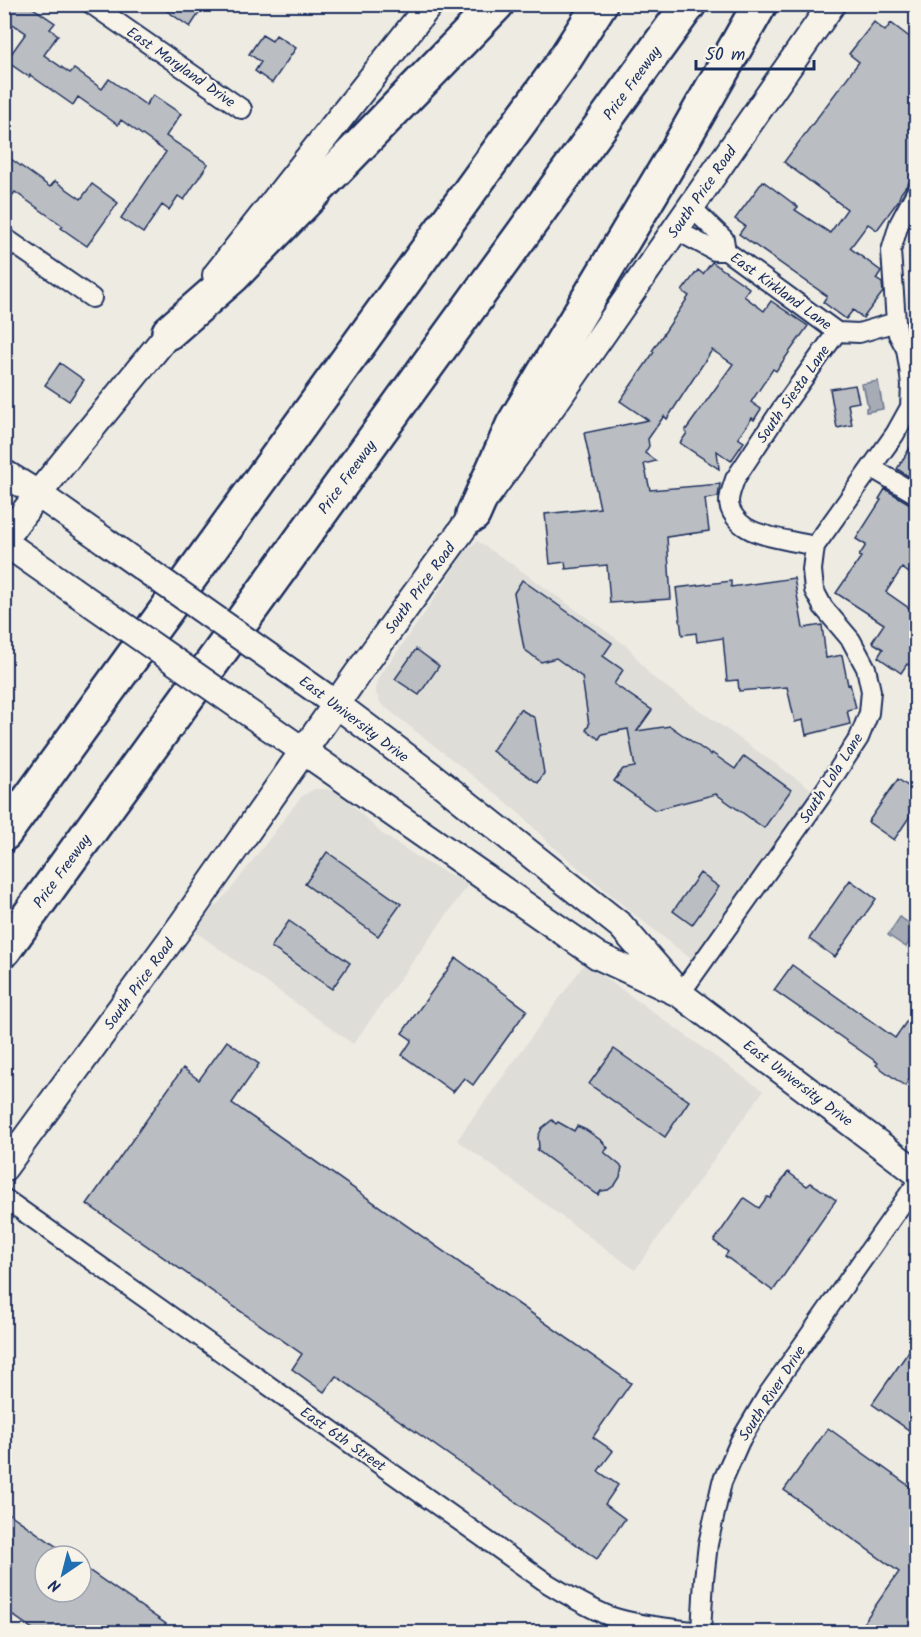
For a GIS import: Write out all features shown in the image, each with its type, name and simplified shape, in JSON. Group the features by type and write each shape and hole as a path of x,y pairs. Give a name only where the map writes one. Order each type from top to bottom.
{"highway":[{"path":"169,333 233,276 497,4"},
{"path":"4,834 552,78 600,4"},
{"name":"Price Freeway","path":"4,950 689,4"},
{"path":"473,515 513,425 680,145 760,4"}],"main road":[{"path":"4,540 38,494 430,4"},
{"name":"South Price Road","path":"4,1168 183,923 336,704 558,398 832,4"},
{"name":"East University Drive","path":"4,473 38,494 336,704 493,824 621,926 680,994 916,1172"},
{"name":"East University Drive","path":"4,540 598,956 680,994"},
{"path":"476,872 519,884 594,933 612,932 621,926"}],"street":[{"name":"East Maryland Drive","path":"91,4 242,109"},
{"path":"815,546 896,434 910,407 913,369 898,334 891,251 899,224 916,192"},
{"name":"East Kirkland Lane","path":"692,207 724,239 726,251"},
{"name":"East Kirkland Lane","path":"676,230 715,251 726,251 837,332"},
{"path":"4,237 92,298"},
{"name":"South Siesta Lane","path":"815,546 746,528 733,514 729,503 730,492 735,479 780,411 837,332 859,333 896,322"},
{"path":"872,468 916,494"},
{"name":"South Lola Lane","path":"680,994 821,796 859,738 869,713 871,691 866,668 851,640 823,607 814,590 812,570 815,546"},
{"name":"South River Drive","path":"701,1632 708,1544 722,1482 740,1441 774,1386 916,1184"},
{"name":"East 6th Street","path":"4,1198 547,1583 584,1605 611,1616 651,1626 701,1632"}],"shaded area":[{"path":"878,381 883,409 866,412 868,407 861,384"},
{"path":"477,541 628,647 651,676 821,796 700,966 549,843 491,790 381,704 376,693 377,680 464,553"},
{"path":"314,789 337,792 381,833 425,862 469,884 353,1044 193,930 232,888 301,797"},
{"path":"900,917 916,928 916,932 906,947 888,935"},
{"path":"585,963 763,1091 635,1270 457,1140"}],"building":[{"path":"4,4 27,4 55,23 50,29 58,35 44,55 70,73 74,69 102,89 109,79 146,105 153,95 181,114 166,136 208,164 184,200 178,196 169,210 162,205 143,233 121,218 166,152 121,120 118,125 78,97 73,105 6,61 26,33 4,18"},
{"path":"157,4 205,4 190,27"},
{"path":"874,22 885,31 891,23 916,42 916,173 877,230 868,224 850,248 881,271 876,279 882,283 883,292 863,318 853,310 846,319 823,302 827,296 739,234 745,226 735,219 763,181 798,207 795,210 830,233 847,209 784,162 859,62 849,54"},
{"path":"262,35 272,41 276,35 296,48 272,83 255,71 261,62 249,54"},
{"path":"4,154 50,187 55,181 81,199 92,184 118,203 87,246 15,192 4,206"},
{"path":"712,262 749,288 744,296 764,311 771,301 808,326 776,371 773,369 751,402 761,409 738,438 744,442 731,461 717,451 719,469 680,443 687,433 685,431 733,364 712,350 667,419 664,416 648,439 649,446 645,453 656,461 644,464 650,490 720,484 718,497 705,499 709,531 667,537 671,599 610,603 607,565 566,569 565,562 550,564 545,514 600,508 584,433 648,420 620,401 689,296 682,291 698,270 703,274"},
{"path":"60,363 84,380 69,401 45,385"},
{"path":"855,385 859,402 848,404 852,425 837,428 830,389"},
{"path":"916,438 916,481 897,469"},
{"path":"885,489 910,504 916,505 916,561 909,573 902,568 886,592 916,613 916,670 907,664 901,673 878,657 883,649 872,642 884,624 836,593 861,557 859,556 866,545 856,539 881,500 879,499"},
{"path":"794,578 803,628 822,625 826,658 842,655 848,685 850,684 856,708 847,710 850,724 806,735 803,720 795,722 787,687 739,691 738,680 727,681 723,638 697,642 696,633 682,635 676,588 731,581 731,587"},
{"path":"522,580 612,643 603,656 623,670 614,684 652,710 637,731 670,726 735,769 744,756 791,790 764,828 716,794 655,810 614,781 623,769 635,767 628,729 602,734 599,739 586,730 589,725 582,677 556,658 541,662 524,649 514,593"},
{"path":"416,649 439,666 419,695 395,679"},
{"path":"520,709 535,718 544,773 538,783 492,751"},
{"path":"898,779 916,792 916,807 894,840 868,822"},
{"path":"327,852 401,904 378,936 305,884"},
{"path":"700,873 719,887 692,925 673,911"},
{"path":"850,880 876,899 835,957 809,939"},
{"path":"289,921 350,963 332,989 271,947"},
{"path":"456,958 527,1010 473,1085 464,1078 453,1092 402,1055 412,1040 402,1033"},
{"path":"792,965 895,1038 916,1008 916,1069 905,1086 876,1065 878,1063 774,990"},
{"path":"227,1041 259,1064 232,1103 631,1383 593,1437 613,1451 598,1471 618,1485 605,1504 625,1519 597,1559 336,1376 324,1392 292,1369 302,1354 87,1204 183,1068 199,1080"},
{"path":"614,1049 689,1101 665,1137 589,1084"},
{"path":"552,1120 574,1131 577,1126 602,1141 608,1148 604,1152 622,1167 615,1185 608,1190 601,1191 598,1195 537,1150 538,1137 542,1128"},
{"path":"788,1172 807,1186 811,1183 836,1200 773,1291 725,1256 728,1252 714,1241 744,1198 759,1208 767,1197 770,1198"},
{"path":"916,1341 916,1435 872,1404"},
{"path":"828,1428 916,1491 916,1632 857,1632 899,1572 784,1490"},
{"path":"4,1510 53,1544 33,1544 33,1604 93,1604 93,1573 166,1624 160,1632 37,1632 4,1609"}]}
